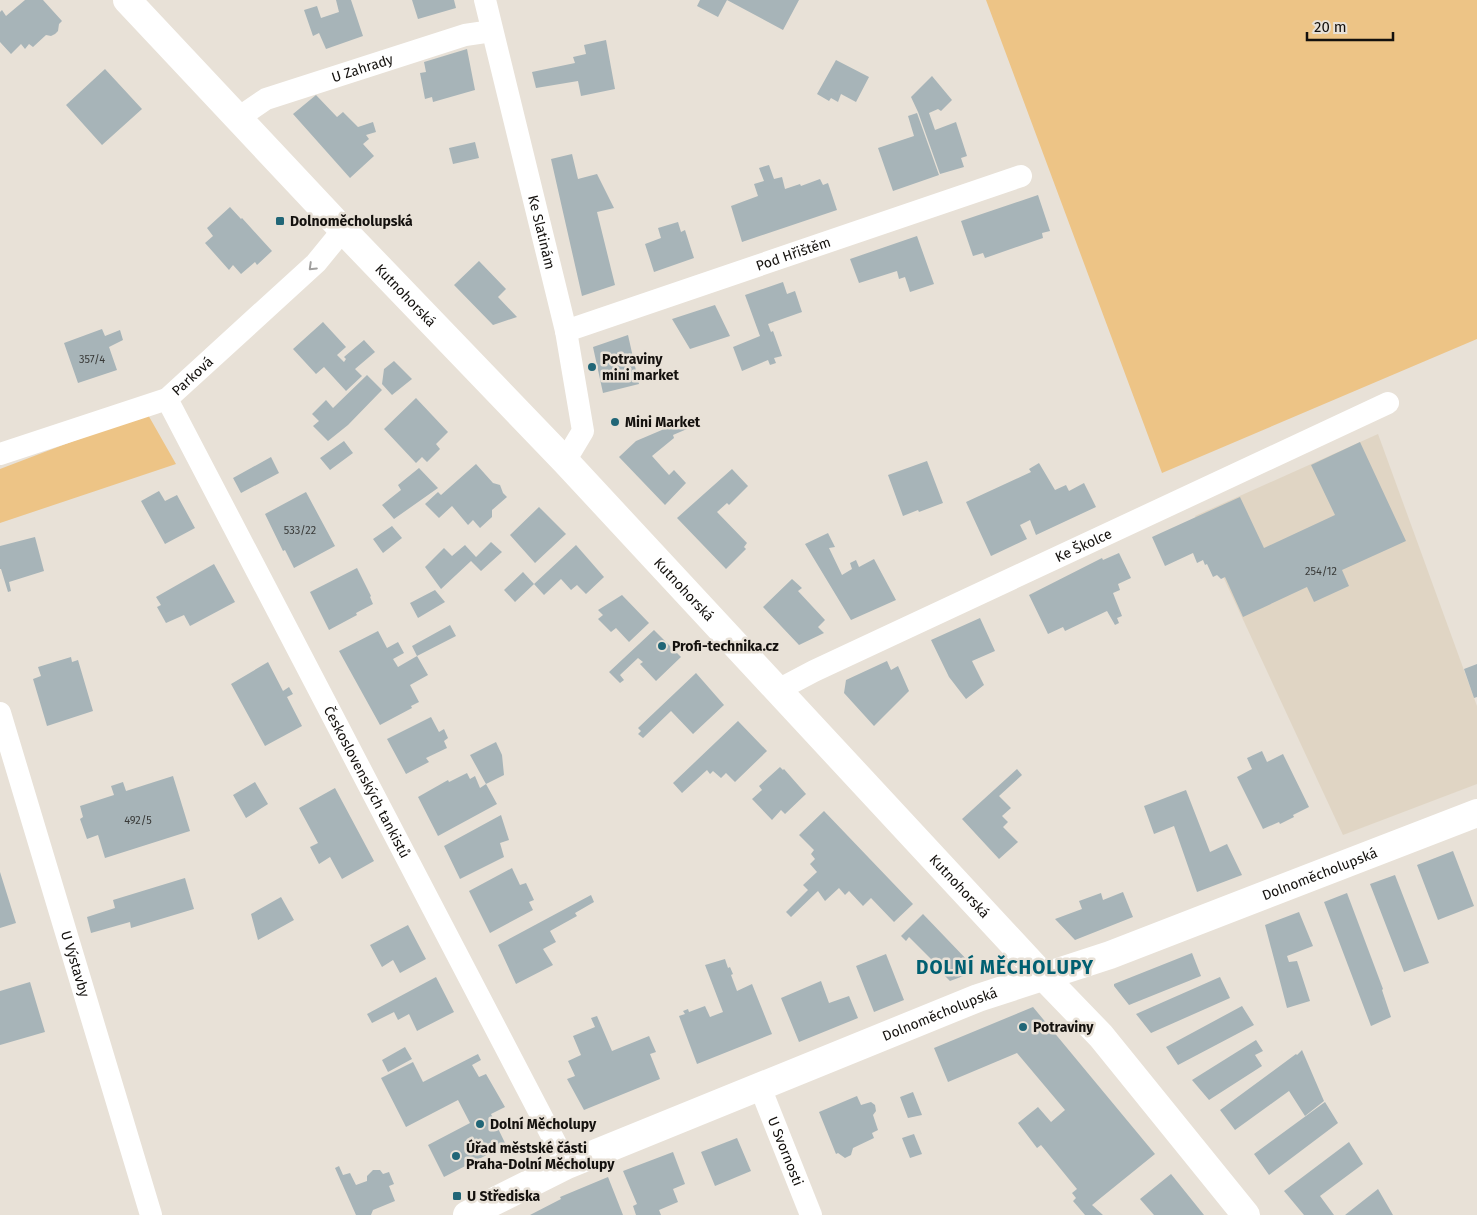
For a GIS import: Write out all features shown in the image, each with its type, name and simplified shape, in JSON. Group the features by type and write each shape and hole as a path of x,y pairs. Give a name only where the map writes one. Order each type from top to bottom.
{"main road":[{"name":"Kutnohorská","path":"127,0 343,230 565,461 1101,1036 1246,1215"},
{"name":"Dolnoměcholupská","path":"476,1213 567,1165 978,998 1110,955 1477,813"}],"street":[{"name":"Ke Slatinám","path":"485,0 566,331 583,431 565,461"},
{"name":"U Zahrady","path":"238,118 266,99 465,35 492,31"},
{"name":"Pod Hřištěm","path":"566,331 1021,176"},
{"name":"Parková","path":"0,454 167,399 316,263 343,230"},
{"name":"Československých tankistů","path":"167,399 567,1165"},
{"name":"Ke Školce","path":"778,690 814,671 1388,403"},
{"name":"U Výstavby","path":"0,713 151,1215"},
{"name":"U Svornosti","path":"760,1087 811,1215"}],"shaded area":[{"path":"986,0 1477,0 1477,339 1162,473"},
{"path":"147,413 176,464 0,523 0,469"},
{"path":"1378,434 1477,706 1477,784 1343,835 1195,516"}],"building":[{"path":"25,0 43,0 62,21 55,34 51,36 46,35 33,47 29,44 25,49 21,44 11,54 0,42 0,12 2,10 6,16"},
{"path":"336,0 351,0 363,36 326,49 319,33 313,36 304,10 317,6 321,18 339,12"},
{"path":"412,0 454,0 456,8 418,19"},
{"path":"700,0 727,0 718,17 697,6"},
{"path":"727,0 799,0 783,30"},
{"path":"606,40 615,89 581,96 578,81 536,88 532,72 575,63 573,57 586,54 584,45"},
{"path":"467,49 475,90 433,102 432,97 425,99 420,73 426,72 424,62"},
{"path":"836,60 869,77 856,102 841,94 838,102 831,98 829,101 817,94"},
{"path":"105,69 142,109 102,145 66,105"},
{"path":"932,76 952,100 941,111 938,109 929,113 935,130 956,122 967,156 961,158 964,167 940,174 911,97"},
{"path":"316,95 337,117 343,112 358,127 373,122 376,132 366,135 369,139 363,144 374,156 350,178 293,114"},
{"path":"917,113 939,175 893,191 878,148 914,136 908,116"},
{"path":"475,142 479,158 453,164 449,148"},
{"path":"572,154 578,179 597,174 614,208 597,212 615,285 582,296 551,159"},
{"path":"769,165 774,179 782,177 785,189 800,184 801,186 820,179 823,185 828,183 837,210 742,242 731,206 758,196 754,184 764,181 759,168"},
{"path":"1038,195 1050,231 1042,233 1043,238 985,258 983,253 973,256 961,221"},
{"path":"230,207 272,251 257,265 255,262 241,274 233,265 229,270 205,243 213,236 207,228"},
{"path":"678,222 681,232 685,230 694,258 654,272 645,244 661,238 658,228"},
{"path":"917,236 934,284 910,292 905,277 899,279 897,271 859,283 850,259"},
{"path":"479,261 506,289 498,297 517,317 493,325 454,285"},
{"path":"783,282 787,294 795,291 802,312 768,324 771,332 773,331 782,356 774,358 776,363 770,365 768,360 742,371 733,347 760,336 745,295"},
{"path":"715,305 730,336 690,349 672,319"},
{"path":"323,322 346,347 337,355 344,362 346,359 344,357 364,340 375,352 355,369 362,376 346,391 324,367 316,374 293,349"},
{"path":"102,329 105,336 120,330 123,340 109,347 117,370 78,383 64,343"},
{"path":"628,335 639,384 603,393 593,347"},
{"path":"394,361 412,379 392,395 382,384 384,369"},
{"path":"367,375 382,390 348,425 328,441 313,426 319,421 312,414 326,400 333,408"},
{"path":"416,398 448,432 436,444 440,449 427,462 422,457 416,463 384,429"},
{"path":"683,421 687,429 673,435 674,438 652,456 669,475 674,470 686,483 665,505 619,457 636,441"},
{"path":"344,441 353,453 330,470 320,458"},
{"path":"1360,442 1406,541 1342,570 1349,586 1314,602 1307,587 1243,617 1225,577 1221,579 1217,575 1213,577 1207,564 1205,565 1203,560 1197,563 1193,553 1165,566 1152,537 1240,497 1264,548 1335,515 1311,465"},
{"path":"271,457 279,473 241,493 233,478"},
{"path":"927,461 943,503 903,516 888,475"},
{"path":"1039,463 1055,490 1066,485 1069,491 1084,483 1096,507 1036,535 1030,520 1020,525 1027,539 991,556 966,502 1031,472 1029,469"},
{"path":"476,464 493,483 500,485 507,497 492,510 492,517 480,528 473,520 468,525 452,506 439,518 425,504 438,492 441,495"},
{"path":"419,468 438,488 394,519 382,505 401,490 398,485"},
{"path":"732,469 748,486 729,505 727,503 717,512 747,543 744,547 746,549 726,569 677,518"},
{"path":"159,491 165,501 177,495 195,528 165,544 141,501"},
{"path":"306,492 335,546 294,568 285,550 283,551 265,514"},
{"path":"539,507 566,534 535,563 510,535"},
{"path":"392,526 402,538 383,553 373,539"},
{"path":"828,533 835,547 829,548 842,575 852,569 850,563 856,560 859,567 874,559 896,600 851,620 805,544"},
{"path":"35,537 44,571 9,582 11,591 8,592 0,569 0,546"},
{"path":"491,542 502,552 481,571 471,561 441,589 425,567 444,548 452,556 465,545 476,557"},
{"path":"576,545 604,577 586,594 577,585 571,590 561,579 544,595 534,584"},
{"path":"1119,553 1131,578 1118,584 1120,590 1113,593 1122,616 1117,618 1119,623 1115,625 1107,611 1065,631 1063,627 1048,634 1029,595 1102,558 1103,560"},
{"path":"214,564 235,602 190,626 184,615 166,623 157,607 161,605 156,597"},
{"path":"357,568 373,604 329,630 310,592"},
{"path":"523,572 534,584 515,602 504,590"},
{"path":"792,579 802,588 798,591 825,620 818,627 824,633 799,645 763,607"},
{"path":"435,590 445,602 418,618 410,603"},
{"path":"622,595 649,623 629,642 616,628 611,632 598,619 603,615 598,610"},
{"path":"980,618 995,651 972,661 984,685 966,699 949,677 931,640"},
{"path":"450,625 456,636 417,656 412,646"},
{"path":"654,630 681,657 656,681 640,664 643,662 638,658 620,675 624,680 620,683 609,672"},
{"path":"378,631 387,648 398,642 404,653 393,659 398,667 417,656 428,675 410,685 419,702 411,706 412,708 380,725 339,651"},
{"path":"71,657 72,662 78,660 93,711 47,726 33,679 41,676 38,667"},
{"path":"887,661 891,670 898,666 909,691 874,726 844,693 846,680"},
{"path":"268,662 283,691 289,687 293,694 287,697 302,726 265,746 231,684"},
{"path":"1477,664 1477,697 1474,698 1464,669"},
{"path":"696,673 724,705 693,734 671,711 643,738 638,734 641,731 638,728"},
{"path":"431,717 439,732 444,729 448,738 444,741 447,748 426,758 429,762 406,774 387,739"},
{"path":"738,721 767,751 735,782 726,773 721,778 713,771 710,774 707,770 682,793 673,783"},
{"path":"496,742 502,755 504,775 486,784 470,755"},
{"path":"1262,751 1267,762 1283,754 1309,807 1280,824 1279,822 1263,829 1237,777 1252,769 1247,758"},
{"path":"780,767 806,794 785,814 781,810 772,820 752,799 762,790 759,786"},
{"path":"1017,769 1022,775 999,796 1011,808 1002,816 1008,822 1003,827 1018,842 999,859 962,819"},
{"path":"467,773 470,779 475,776 480,788 486,784 497,804 438,836 418,797 448,780 449,782"},
{"path":"173,776 190,831 105,858 98,835 87,839 80,819 83,817 80,806 114,795 111,786 123,782 126,791"},
{"path":"255,782 268,804 246,818 233,795"},
{"path":"335,788 374,861 342,879 330,857 319,864 310,847 318,843 299,808"},
{"path":"1186,790 1210,852 1227,844 1242,875 1197,892 1174,826 1154,834 1144,806"},
{"path":"824,811 913,904 894,922 871,898 863,906 849,891 845,895 839,888 825,901 818,891 791,917 786,912 808,890 803,885 817,872 810,864 815,859 811,854 814,850 799,835"},
{"path":"501,815 509,840 500,843 504,857 460,879 444,846"},
{"path":"1453,851 1474,906 1438,920 1417,865"},
{"path":"512,868 520,885 526,883 534,900 529,902 533,910 490,933 469,891"},
{"path":"0,872 16,923 0,928"},
{"path":"1395,875 1429,963 1404,972 1370,884"},
{"path":"185,878 194,909 131,928 130,922 91,933 87,917 115,908 113,900"},
{"path":"1123,892 1133,917 1075,940 1055,919 1082,909 1079,901 1101,893 1103,900"},
{"path":"1347,893 1383,989 1391,1017 1371,1026 1324,902"},
{"path":"591,895 594,902 575,913 577,916 550,931 556,942 543,949 553,965 516,984 498,945"},
{"path":"281,897 294,920 258,940 251,914"},
{"path":"1299,912 1313,946 1287,956 1289,962 1297,961 1310,1001 1287,1008 1265,925"},
{"path":"923,914 969,962 966,975 950,981 909,937 906,941 901,936"},
{"path":"408,925 426,959 400,973 393,960 382,967 370,945"},
{"path":"1192,953 1201,976 1129,1005 1114,986 1114,984"},
{"path":"886,954 904,1000 874,1012 856,966"},
{"path":"725,959 728,968 730,967 733,974 731,975 737,991 752,984 772,1034 697,1064 679,1016 685,1014 683,1011 688,1009 689,1012 705,1006 710,1017 723,1012 705,965"},
{"path":"436,977 454,1012 417,1031 409,1014 398,1020 394,1012 372,1023 367,1014"},
{"path":"1220,977 1230,998 1151,1033 1136,1014"},
{"path":"821,981 829,1003 849,996 858,1018 799,1042 781,998"},
{"path":"30,982 45,1032 0,1045 0,991"},
{"path":"1242,1006 1254,1025 1178,1065 1166,1047"},
{"path":"1033,1007 1155,1154 1092,1205 1103,1215 1085,1215 1073,1201 1076,1198 1072,1193 1077,1189 1041,1145 1037,1148 1018,1123 1038,1107 1051,1122 1065,1110 1017,1053 948,1082 934,1048"},
{"path":"597,1016 612,1051 649,1036 656,1052 650,1054 660,1079 584,1110 567,1079 575,1076 568,1061 581,1055 573,1036 595,1027 591,1018"},
{"path":"1256,1040 1263,1051 1255,1055 1262,1066 1209,1100 1192,1080"},
{"path":"405,1047 412,1059 388,1072 382,1060"},
{"path":"1302,1050 1324,1101 1305,1116 1289,1091 1235,1130 1220,1110"},
{"path":"478,1054 481,1060 472,1065 479,1077 486,1074 505,1107 491,1114 506,1145 444,1177 428,1145 470,1123 458,1100 406,1127 381,1078 413,1062 423,1082"},
{"path":"913,1092 922,1115 908,1118 900,1097"},
{"path":"857,1096 861,1105 871,1102 875,1105 876,1111 873,1115 878,1130 872,1133 874,1138 853,1148 851,1155 845,1158 838,1153 836,1154 819,1112"},
{"path":"1325,1102 1338,1123 1269,1175 1254,1154"},
{"path":"914,1134 922,1154 910,1158 902,1138"},
{"path":"737,1138 751,1171 715,1186 701,1152"},
{"path":"1349,1142 1363,1164 1320,1196 1334,1215 1304,1215 1284,1191"},
{"path":"673,1152 685,1184 673,1189 678,1202 659,1210 661,1215 636,1215 633,1206 637,1204 623,1171"},
{"path":"339,1166 343,1175 350,1173 356,1185 367,1181 367,1176 373,1170 380,1170 383,1174 389,1172 394,1184 389,1186 395,1201 373,1210 371,1215 356,1215 335,1168"},
{"path":"1171,1174 1204,1215 1154,1215 1140,1199"},
{"path":"608,1177 623,1215 530,1215 561,1199 560,1197"},
{"path":"1378,1189 1393,1215 1345,1215"}],"place":[{"name":"Dolnoměcholupská","path":"280,221"},
{"name":"Potraviny mini market","path":"592,367"},
{"name":"Mini Market","path":"615,422"},
{"name":"Profi-technika.cz","path":"662,646"},
{"name":"Potraviny","path":"1023,1027"},
{"name":"Dolní Měcholupy","path":"480,1124"},
{"name":"Úřad městské části Praha-Dolní Měcholupy","path":"456,1156"},
{"name":"U Střediska","path":"457,1196"}],"district":[{"name":"DOLNÍ MĚCHOLUPY","path":"1005,967"}]}
